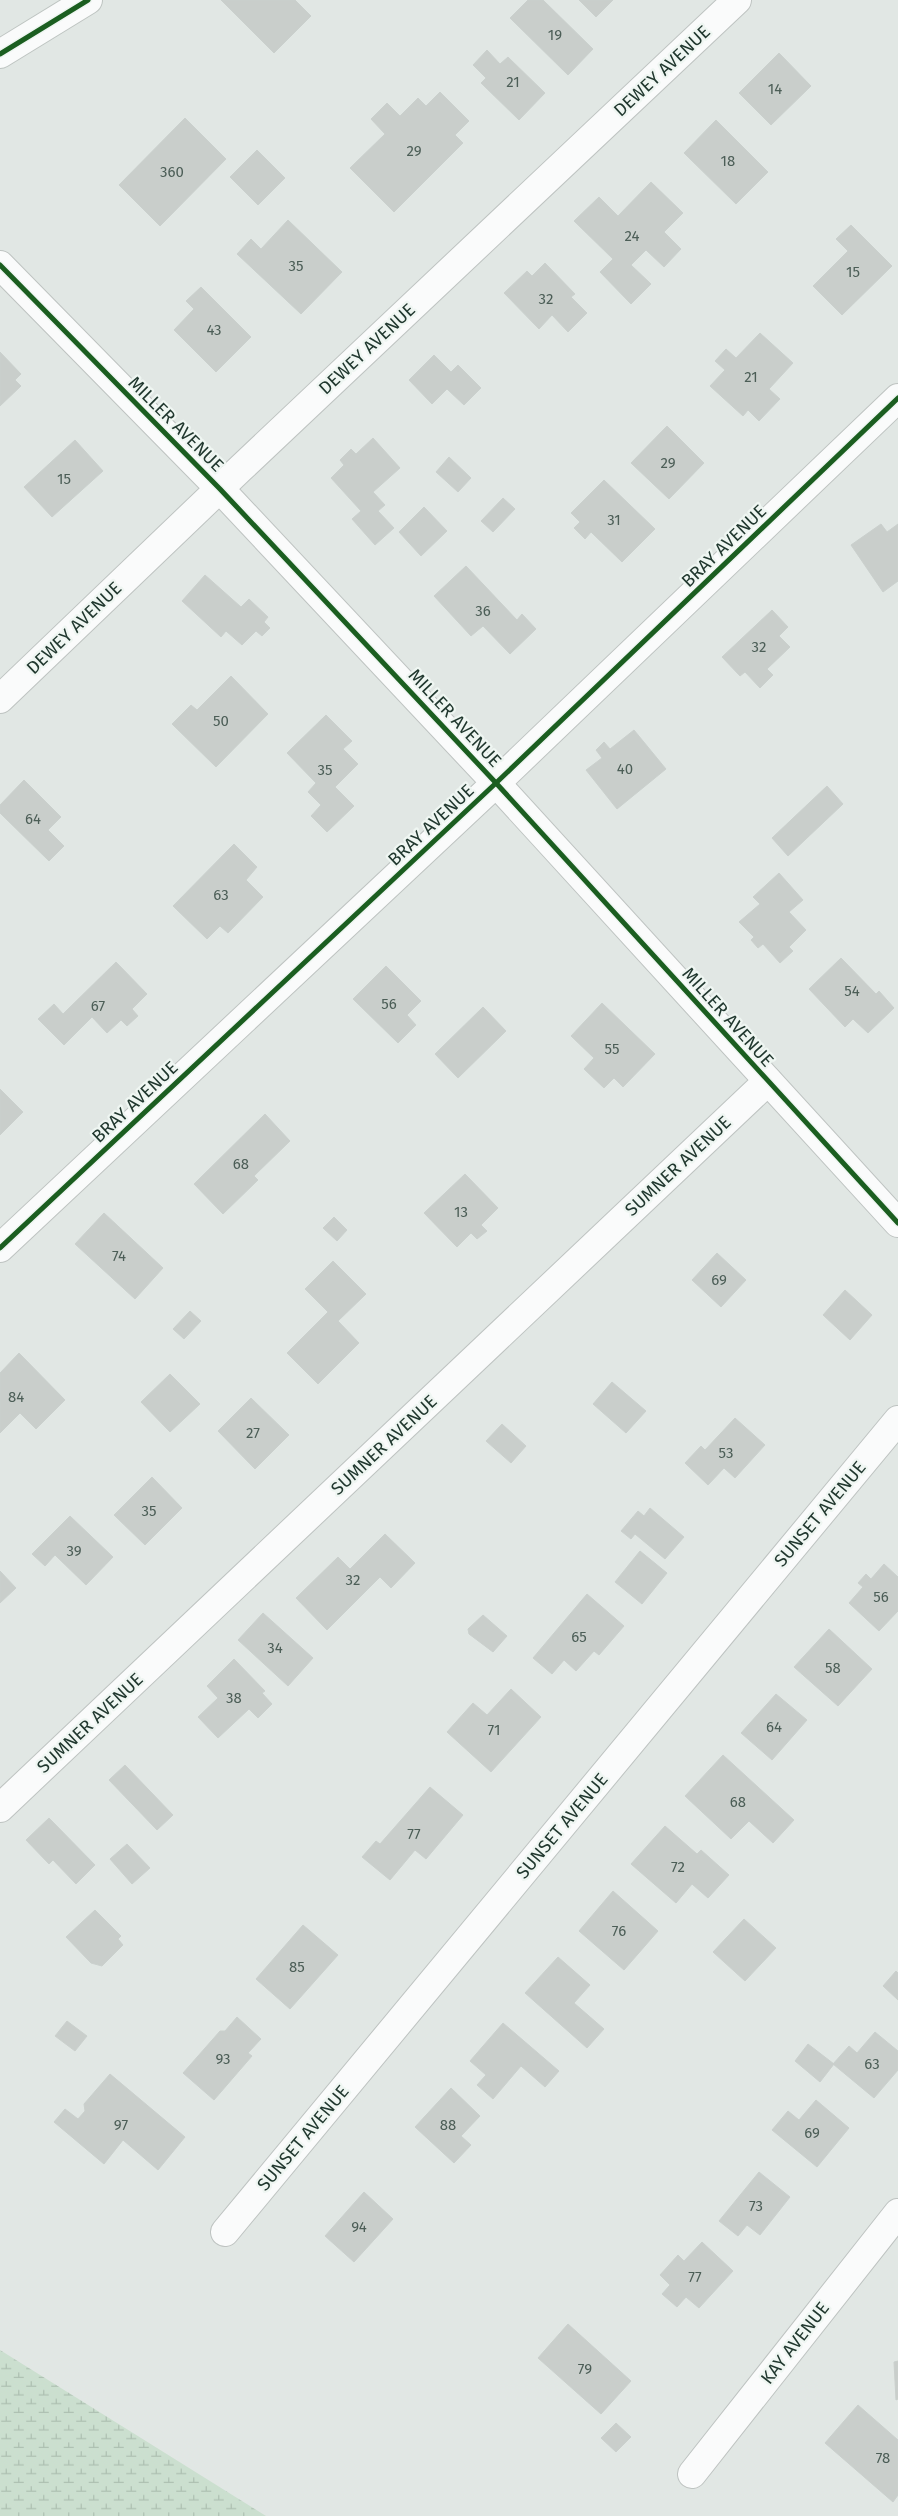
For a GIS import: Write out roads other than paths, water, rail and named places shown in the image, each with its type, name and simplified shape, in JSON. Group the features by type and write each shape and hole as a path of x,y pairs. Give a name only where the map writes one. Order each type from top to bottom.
{"street":[{"path":"0,54 88,0"},
{"name":"DEWEY AVENUE","path":"0,699 737,0"},
{"name":"MILLER AVENUE","path":"0,265 220,489 496,783 898,1223"},
{"name":"BRAY AVENUE","path":"0,1248 496,783 898,398"},
{"name":"SUMNER AVENUE","path":"0,1808 768,1081"},
{"name":"SUNSET AVENUE","path":"225,2232 898,1420"},
{"name":"KAY AVENUE","path":"692,2474 897,2217"}]}
